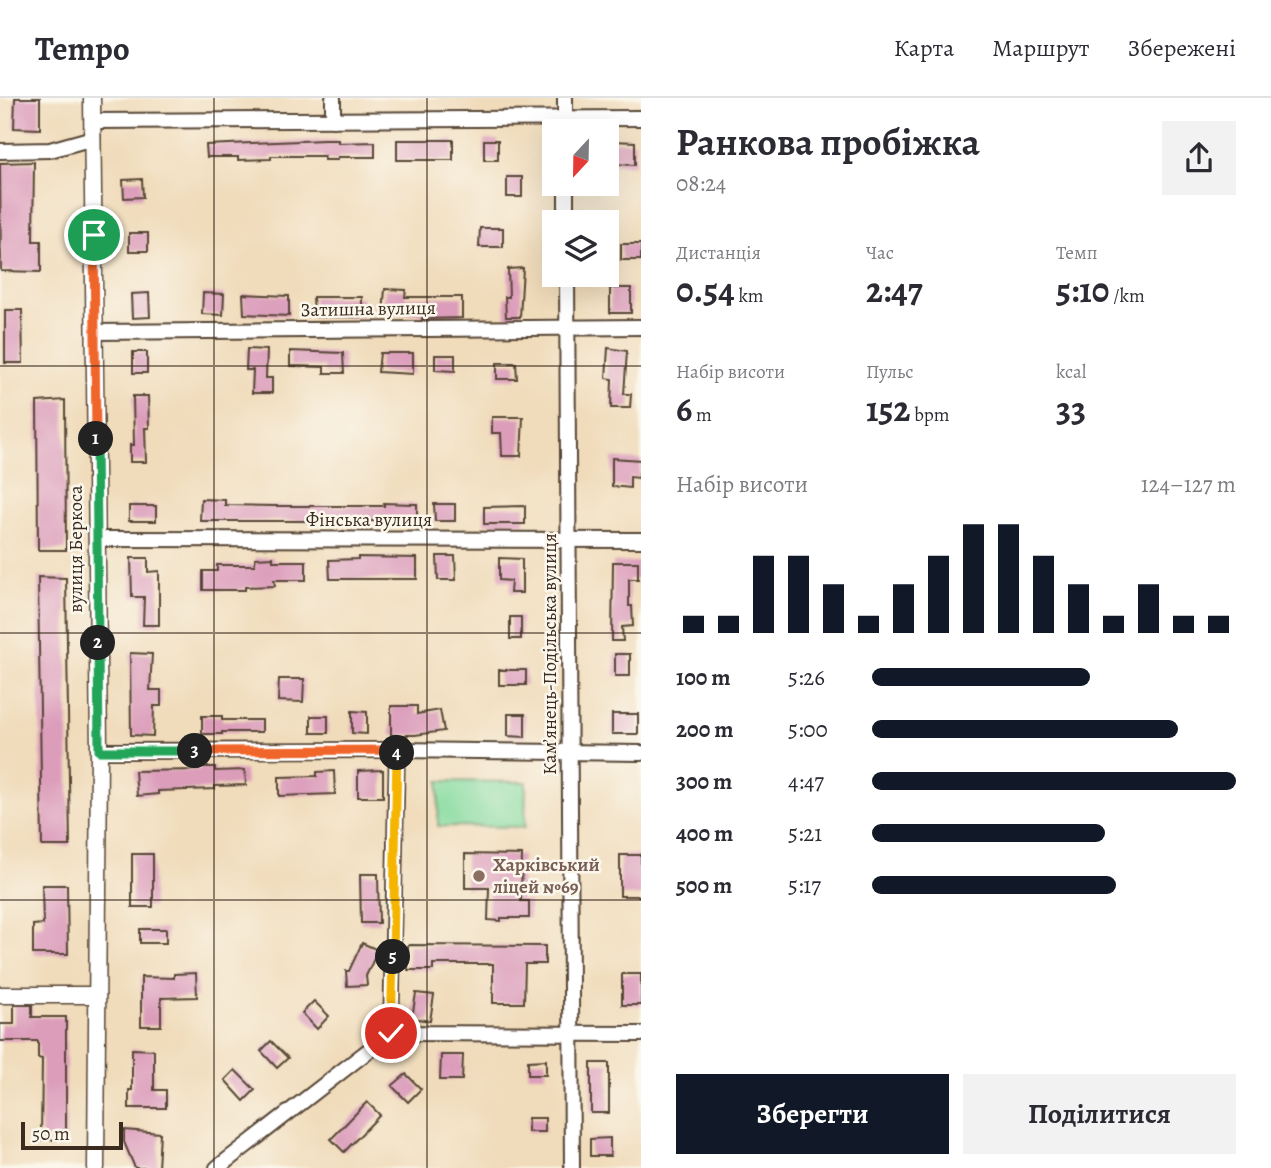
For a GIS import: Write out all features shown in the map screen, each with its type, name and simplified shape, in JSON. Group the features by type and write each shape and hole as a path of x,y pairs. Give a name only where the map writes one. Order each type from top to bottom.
{"street":[{"name":"вулиця Беркоса","path":"92,98 99,751 96,1168"},
{"path":"333,98 333,120"},
{"path":"565,98 565,119"},
{"path":"620,120 641,118"},
{"path":"93,121 333,120 542,124"},
{"path":"0,151 50,150 93,138"},
{"name":"Кам’янець-Подільська вулиця","path":"567,287 572,1168"},
{"name":"Затишна вулиця","path":"95,332 641,327"},
{"name":"Фінська вулиця","path":"97,539 641,540"},
{"path":"391,1033 397,750"},
{"path":"99,751 641,753"},
{"path":"0,995 97,995"},
{"path":"217,1168 391,1033 641,1034"}],"green space":[{"path":"439,781 526,782 525,827 438,826"}],"building":[{"path":"15,98 40,98 40,129 14,128"},
{"path":"338,140 338,143 375,142 375,157 338,157 338,160 324,160 324,156 271,156 271,159 238,160 238,157 207,157 206,145"},
{"path":"397,140 453,140 453,160 397,160"},
{"path":"484,140 498,140 498,160 484,160"},
{"path":"620,141 635,142 635,165 620,164"},
{"path":"34,162 33,241 41,241 41,272 1,271 0,163"},
{"path":"507,177 522,177 522,197 507,197"},
{"path":"142,179 143,197 124,198 123,180"},
{"path":"480,228 503,228 503,247 479,247"},
{"path":"129,233 148,233 148,251 129,251"},
{"path":"621,244 641,244 641,260 621,260"},
{"path":"523,268 520,317 506,317 505,297 509,297 508,269"},
{"path":"610,288 631,288 631,313 610,313"},
{"path":"385,289 406,290 405,297 462,297 462,318 422,319 423,314 383,314"},
{"path":"149,293 150,317 132,318 131,294"},
{"path":"203,293 224,294 223,315 202,314"},
{"path":"243,294 289,296 289,316 244,314"},
{"path":"313,297 362,297 362,317 314,317"},
{"path":"5,310 22,310 23,363 5,363"},
{"path":"608,348 627,351 624,394 631,394 630,408 611,408 612,379 606,378"},
{"path":"247,349 267,350 266,378 272,378 272,393 252,393 253,370 246,370"},
{"path":"290,351 343,353 344,373 324,373 324,367 290,366"},
{"path":"133,352 147,352 147,373 133,373"},
{"path":"380,353 413,353 413,374 378,372"},
{"path":"435,355 455,355 455,371 435,370"},
{"path":"497,363 516,363 517,379 497,379"},
{"path":"133,396 148,396 146,462 130,462 130,445 134,445"},
{"path":"65,400 66,550 38,550 37,402"},
{"path":"492,417 523,417 521,456 502,456 501,433 492,433"},
{"path":"612,458 641,460 639,478 630,477 630,488 612,486"},
{"path":"201,499 225,500 225,505 417,504 417,521 200,521"},
{"path":"434,504 455,504 455,521 435,521"},
{"path":"129,506 156,506 156,521 129,521"},
{"path":"525,506 525,524 484,524 484,507"},
{"path":"437,556 455,556 456,580 438,580"},
{"path":"273,557 273,561 306,561 306,580 274,580 275,586 245,587 245,590 203,590 203,571 217,571 217,565 255,565 255,558"},
{"path":"358,557 417,558 417,579 330,579 329,560"},
{"path":"131,558 148,558 148,572 159,571 159,625 143,625 144,597 132,597"},
{"path":"499,558 522,559 522,593 510,593 511,581 499,580"},
{"path":"613,562 638,562 638,579 629,579 629,606 632,606 633,626 622,627 623,641 612,641"},
{"path":"38,577 66,578 70,846 42,846"},
{"path":"510,617 521,617 521,639 510,639"},
{"path":"130,653 152,654 150,690 161,690 161,706 154,706 153,736 131,735"},
{"path":"615,654 630,654 630,676 615,676"},
{"path":"499,670 526,670 526,685 499,685"},
{"path":"279,679 304,679 303,702 278,701"},
{"path":"391,706 417,706 417,714 440,710 444,731 391,735"},
{"path":"352,711 367,712 367,734 352,733"},
{"path":"508,714 525,714 525,737 508,736"},
{"path":"612,714 638,714 638,734 612,734"},
{"path":"202,716 222,716 222,720 262,720 262,732 202,734"},
{"path":"311,716 328,716 328,733 311,733"},
{"path":"199,767 215,767 215,771 245,770 246,785 158,791 158,794 137,796 135,771 199,770"},
{"path":"383,770 383,797 358,797 358,771"},
{"path":"334,771 335,794 279,796 279,777 317,776 317,772"},
{"path":"132,854 153,854 153,907 132,907"},
{"path":"465,854 522,855 521,901 529,901 529,918 488,920 489,888 465,888"},
{"path":"620,855 641,855 641,896 620,896"},
{"path":"360,874 378,874 379,923 361,923"},
{"path":"42,885 67,885 68,954 33,954 33,925 43,924"},
{"path":"140,929 166,929 166,943 140,943"},
{"path":"362,943 378,950 366,976 367,985 347,986 346,971 349,971"},
{"path":"408,945 545,946 545,964 525,964 524,1003 493,1003 493,964 433,964 433,970 408,970"},
{"path":"196,973 197,997 161,998 161,1026 141,1026 141,977 174,978 174,974"},
{"path":"622,974 641,974 641,1005 622,1005"},
{"path":"416,993 434,995 430,1021 412,1018"},
{"path":"314,1001 329,1016 317,1029 302,1013"},
{"path":"14,1005 32,1005 32,1017 66,1017 66,1140 41,1140 42,1059 38,1058 38,1041 0,1041 0,1024 14,1024"},
{"path":"271,1041 288,1058 277,1068 261,1051"},
{"path":"132,1049 154,1050 154,1090 166,1090 166,1108 129,1108"},
{"path":"441,1055 463,1055 462,1080 440,1080"},
{"path":"546,1060 546,1075 528,1075 528,1061"},
{"path":"591,1063 609,1063 609,1113 591,1113"},
{"path":"235,1070 255,1090 244,1101 225,1080"},
{"path":"406,1074 421,1089 408,1102 392,1086"},
{"path":"367,1102 380,1115 344,1152 331,1139"},
{"path":"528,1118 545,1118 545,1132 528,1132"},
{"path":"124,1130 160,1133 158,1168 135,1168 124,1142"},
{"path":"610,1138 610,1156 590,1156 590,1139"}],"place":[{"name":"Харківський ліцей №69","path":"479,876"}],"route":[{"path":"94,235 99,751 397,750 391,1033"}]}
